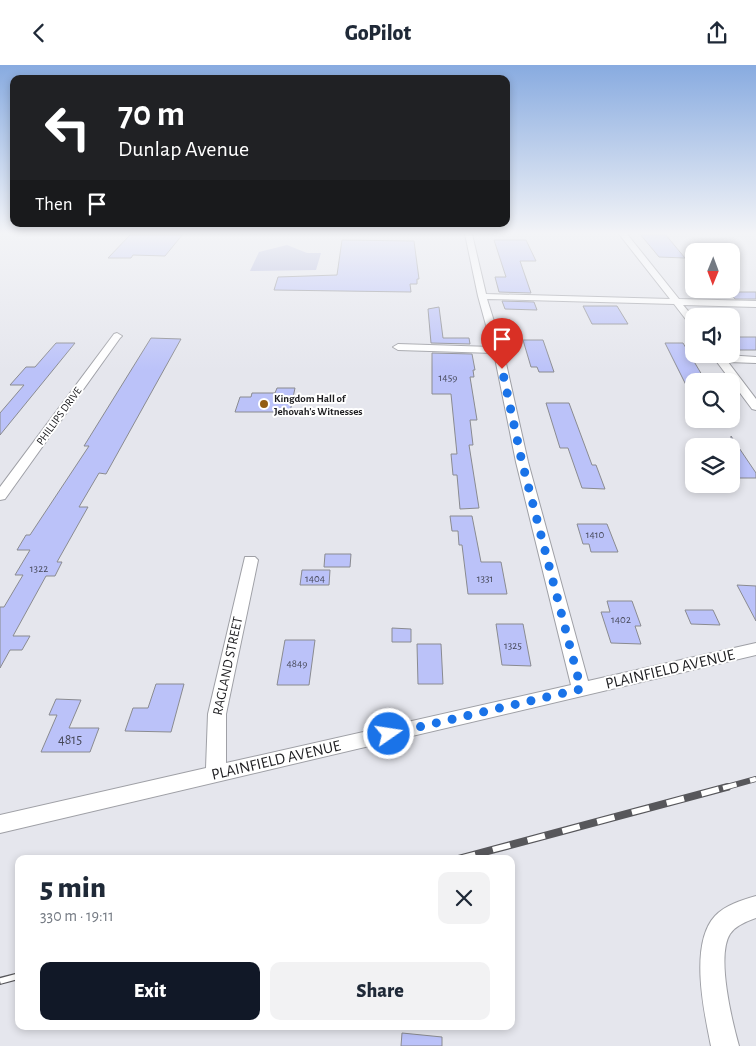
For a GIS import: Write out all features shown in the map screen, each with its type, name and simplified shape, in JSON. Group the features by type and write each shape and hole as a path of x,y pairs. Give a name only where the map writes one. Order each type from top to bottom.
{"street":[{"path":"478,280 498,350 522,462 581,689"},
{"path":"660,280 685,312"},
{"path":"482,296 756,304"},
{"name":"PHILLIPS DRIVE","path":"0,496 118,336"},
{"path":"398,347 498,350"},
{"path":"740,358 756,360"},
{"path":"723,363 756,407"},
{"name":"RAGLAND STREET","path":"216,774 217,714 250,560"},
{"name":"PLAINFIELD AVENUE","path":"0,824 756,649"},
{"path":"725,1046 713,976 716,936 720,926 756,907"}],"building":[{"path":"277,280 417,280 417,284 410,284 411,292 274,290"},
{"path":"496,280 526,280 531,293 499,292"},
{"path":"740,292 756,292 756,299 735,299 740,298"},
{"path":"502,301 534,302 537,310 505,309"},
{"path":"583,306 617,306 628,324 592,324"},
{"path":"439,307 443,338 469,338 470,344 431,343 428,309"},
{"path":"740,337 756,337 756,350 740,350"},
{"path":"151,338 181,339 106,474 99,473 79,507 88,507 57,562 62,562 55,576 46,576 13,636 30,636 22,650 10,650 0,668 0,607 4,607 23,575 15,575 30,550 17,550 26,535 30,535 89,446 84,446"},
{"path":"523,340 543,340 554,372 539,372 537,367 531,367"},
{"path":"56,343 75,343 0,435 0,413 24,385 10,385 26,367 35,367"},
{"path":"665,343 683,343 685,346 685,363 695,363 701,373 685,373 685,383"},
{"path":"432,353 472,354 475,370 473,370 474,377 470,377 477,420 470,420 473,445 469,445 479,508 460,509 457,475 453,475 451,454 457,454 451,394 432,394"},
{"name":"Kingdom Hall of Jehovah's Witnesses","path":"277,388 295,388 290,412 235,412 240,397 251,397 252,393 275,393"},
{"path":"546,403 569,403 592,465 596,465 605,489 582,488 568,448 560,448"},
{"path":"740,449 756,473 756,478 740,478"},
{"path":"450,516 472,516 481,562 501,562 507,594 468,594 462,545 459,545 458,531 452,531"},
{"path":"577,524 607,524 618,552 591,552 589,544 583,544"},
{"path":"325,554 351,554 350,567 324,567"},
{"path":"302,570 330,570 329,585 300,585"},
{"path":"737,585 756,586 756,621"},
{"path":"607,601 632,601 641,626 635,626 641,644 611,643 601,612 610,612"},
{"path":"685,610 713,610 720,625 691,624"},
{"path":"496,624 523,624 531,666 502,665"},
{"path":"392,628 411,629 411,642 392,642"},
{"path":"285,640 315,640 309,685 277,685"},
{"path":"417,644 441,644 443,684 418,684"},
{"path":"156,684 184,684 171,732 125,731 133,708 148,708"},
{"path":"56,699 81,700 69,728 99,728 90,752 41,752 57,715 49,715"},
{"path":"402,1033 442,1037 442,1046 401,1046"}],"railway":[{"path":"723,788 756,779"},
{"path":"473,855 727,787"},
{"path":"0,981 15,977"}],"place":[{"name":"Kingdom Hall of Jehovah's Witnesses","path":"264,404"}],"route":[{"path":"389,734 581,689 522,462 502,369"}]}
